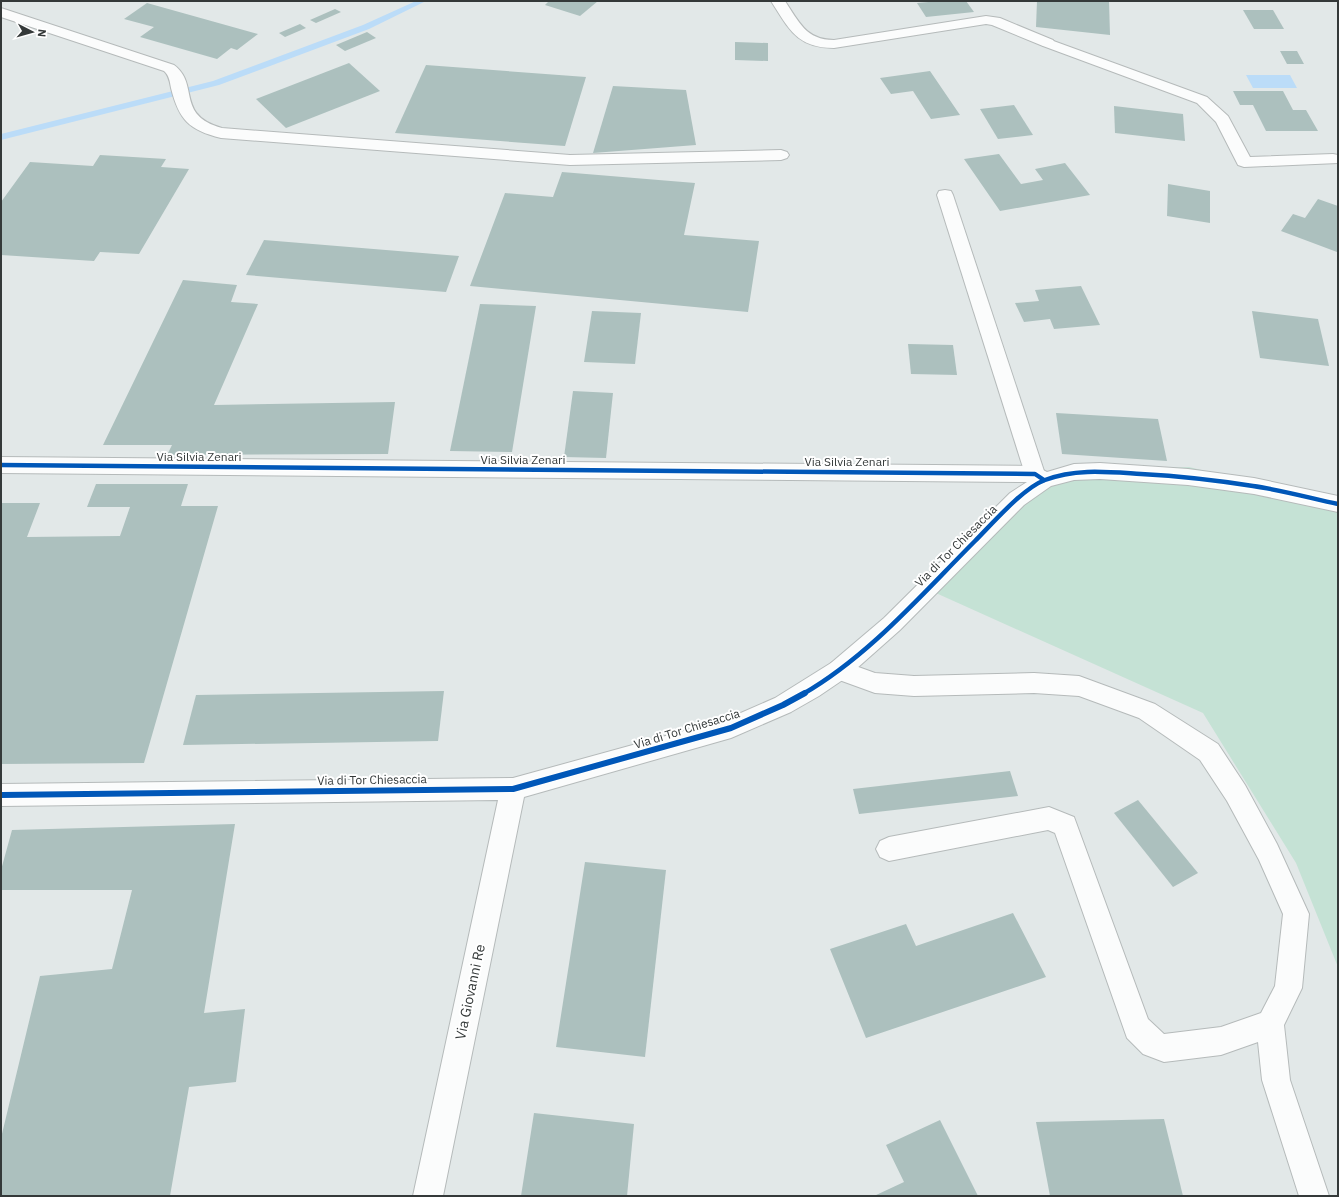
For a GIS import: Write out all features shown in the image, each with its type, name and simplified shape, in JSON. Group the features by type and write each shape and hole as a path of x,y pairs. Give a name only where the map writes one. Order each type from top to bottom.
{"street":[{"path":"778,1 804,36 817,44 834,44 986,20 995,21 1048,43 1202,100 1217,111 1223,119 1244,162 1333,159"},
{"path":"1,12 172,69 175,74 185,111 197,125 207,130 252,136 570,160 781,155"},
{"path":"945,195 1039,477"},
{"name":"Via Silvia Zenari","path":"1,465 1039,477"},
{"name":"Via di Tor Chiesaccia","path":"1,796 513,789 731,728 783,705 839,670 892,624 1039,477 1074,472 1095,471 1166,475 1254,486 1338,504"},
{"path":"839,670 875,683 914,686 1034,683 1079,686 1147,711 1209,752 1236,793 1268,852 1296,914 1288,988 1270,1024 1276,1080 1314,1196"},
{"name":"Via Giovanni Re","path":"428,1196 513,789"},
{"path":"890,849 1049,818 1056,820 1066,825 1137,1028 1152,1044 1164,1048 1221,1041 1270,1024"}],"green space":[{"path":"1189,467 1338,504 1338,967 1296,863 1203,713 927,589 1033,486 1100,471"}],"water":[{"path":"1246,75 1290,75 1297,88 1253,88"}],"building":[{"path":"549,1 598,1 580,16 545,5"},
{"path":"966,1 974,12 926,17 917,3"},
{"path":"1037,1 1109,1 1110,35 1036,27"},
{"path":"147,3 258,34 237,50 231,48 217,59 140,37 154,27 124,19"},
{"path":"335,9 341,12 316,23 310,20"},
{"path":"1243,10 1273,10 1284,29 1254,29"},
{"path":"300,24 306,28 285,37 279,33"},
{"path":"367,32 376,38 345,51 336,45"},
{"path":"735,42 768,43 768,61 735,60"},
{"path":"1280,51 1297,51 1304,64 1287,64"},
{"path":"349,63 380,91 286,128 256,99"},
{"path":"426,65 586,77 565,146 395,133"},
{"path":"930,71 960,115 931,119 913,91 891,94 880,78"},
{"path":"613,86 686,90 696,145 593,153"},
{"path":"1233,91 1283,91 1293,110 1306,110 1318,131 1266,131 1253,105 1240,105"},
{"path":"1014,105 1033,135 998,139 980,109"},
{"path":"1114,106 1183,114 1185,141 1115,133"},
{"path":"999,154 1021,184 1043,180 1035,169 1065,163 1090,195 1000,211 964,159"},
{"path":"100,155 166,159 161,167 189,169 139,254 100,252 94,261 1,255 1,202 30,162 93,166"},
{"path":"562,172 695,183 684,235 759,241 748,312 470,286 505,193 553,197"},
{"path":"1168,184 1210,191 1210,223 1167,216"},
{"path":"1318,199 1338,206 1337,252 1281,231 1293,214 1305,218"},
{"path":"264,240 459,256 446,292 246,275"},
{"path":"183,280 237,285 231,302 258,304 214,405 395,402 388,454 167,455 172,445 103,445"},
{"path":"1081,286 1100,325 1054,329 1050,319 1024,322 1015,303 1039,301 1035,290"},
{"path":"480,304 536,306 512,452 450,451"},
{"path":"592,311 641,313 635,364 584,362"},
{"path":"1252,311 1318,319 1329,366 1260,358"},
{"path":"908,344 953,345 957,375 911,374"},
{"path":"573,391 613,393 606,458 564,457"},
{"path":"1056,413 1158,419 1167,461 1062,454"},
{"path":"96,484 188,484 181,506 218,506 144,763 1,764 1,503 40,503 27,537 120,536 130,507 87,507"},
{"path":"444,691 438,741 183,745 196,695"},
{"path":"1010,771 1018,796 859,814 853,789"},
{"path":"1138,800 1198,873 1173,887 1114,813"},
{"path":"235,824 204,1013 245,1009 236,1082 189,1087 170,1196 1,1196 1,1138 40,976 112,969 132,890 1,890 1,870 12,830"},
{"path":"585,862 666,870 645,1057 556,1047"},
{"path":"1013,913 1046,977 866,1038 830,949 906,924 916,946"},
{"path":"534,1113 634,1124 627,1196 521,1196"},
{"path":"1164,1119 1183,1196 1050,1196 1036,1122"},
{"path":"940,1120 978,1196 874,1196 904,1182 886,1145"}],"waterway":[{"path":"1,137 216,83 366,27 422,1"}],"cycle path":[{"path":"1,465 1035,474 1044,480"},
{"path":"1,795 513,789 731,728 783,705 811,689 839,670 892,624 1017,499 1044,480 1074,472 1100,471 1188,477 1254,486 1338,504"}]}
